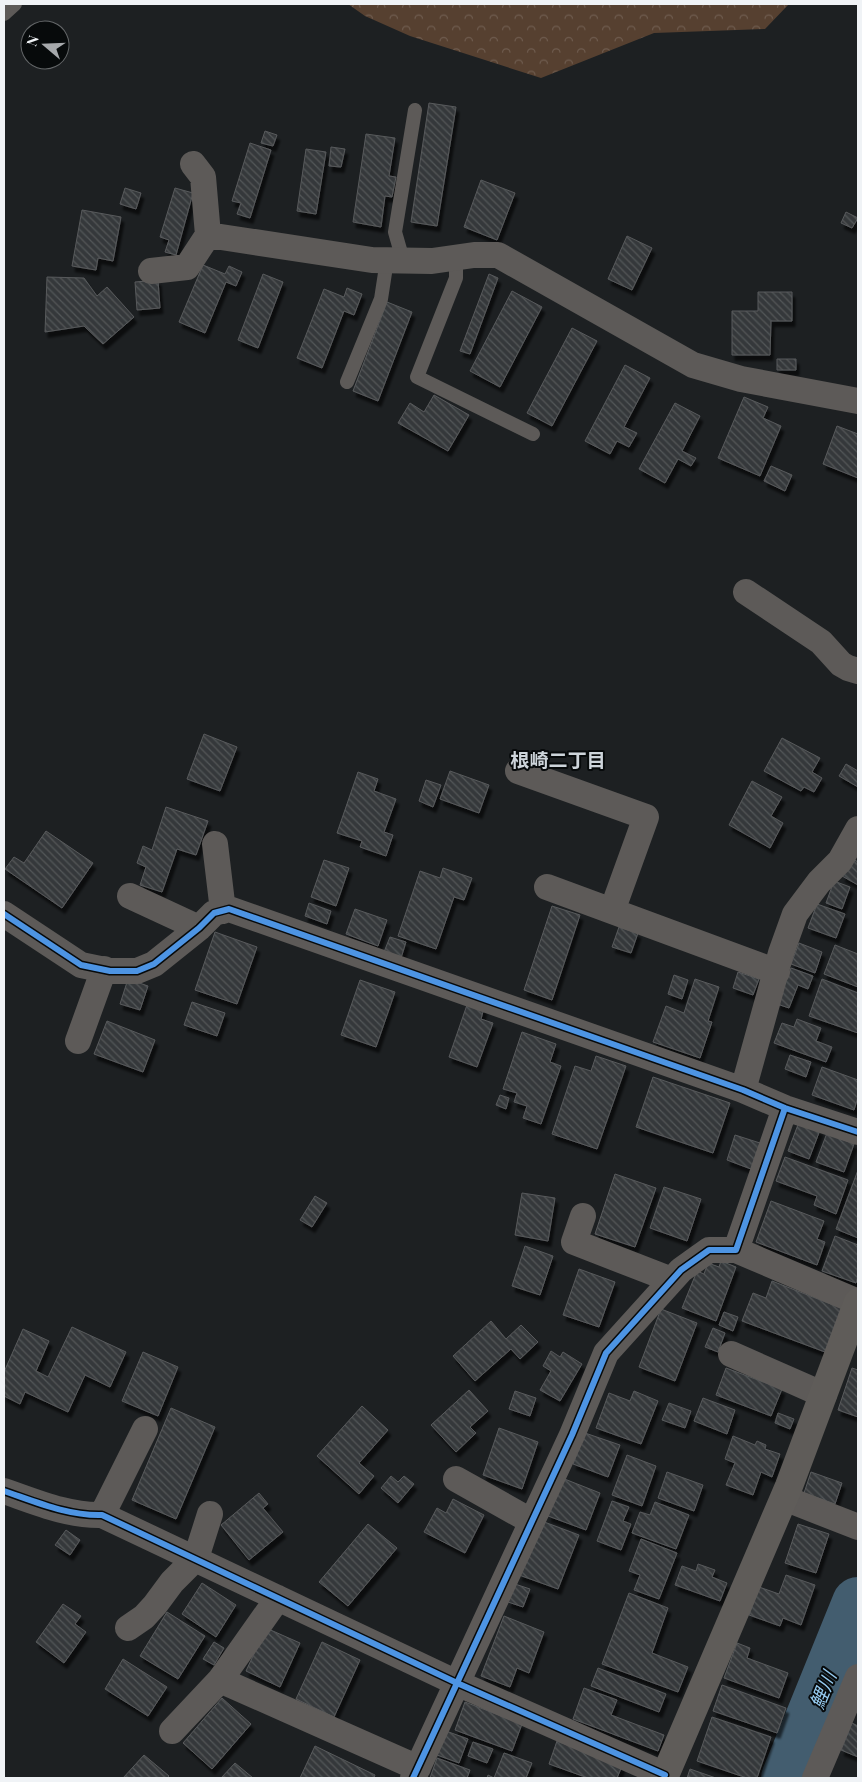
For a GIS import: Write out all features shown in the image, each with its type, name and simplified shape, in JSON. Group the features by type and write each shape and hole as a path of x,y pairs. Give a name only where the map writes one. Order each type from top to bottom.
{"street":[{"path":"152,271 186,267 208,235 203,177 193,164"},
{"path":"208,235 372,260 432,261 474,255 498,255 693,365 741,379 858,401"},
{"path":"746,592 822,642 841,664 858,670"},
{"path":"518,771 646,817 612,911"},
{"path":"743,1090 781,953 794,914 840,861 858,829"},
{"path":"215,844 223,911"},
{"path":"547,887 777,972"},
{"path":"130,896 199,928"},
{"path":"4,914 81,965 104,969 137,971 154,964 199,928 214,913 229,909 743,1090 785,1108 858,1132"},
{"path":"78,1042 104,969"},
{"path":"736,1250 785,1108"},
{"path":"583,1216 574,1242 672,1280"},
{"path":"4,1491 51,1508 84,1516 102,1515 457,1682 664,1777 784,1498 858,1302 736,1250 709,1250 681,1270 606,1353 572,1435 531,1521 457,1682 415,1773 220,1680"},
{"path":"731,1354 824,1395"},
{"path":"102,1515 145,1429"},
{"path":"456,1479 531,1521"},
{"path":"784,1498 858,1527"},
{"path":"128,1628 144,1617 172,1582 196,1558 210,1514"},
{"path":"172,1731 220,1680 278,1598"},
{"path":"815,1778 858,1677"}],"lane":[{"path":"4,14 15,4"},
{"path":"347,382 395,260 395,232 415,110"},
{"path":"456,258 456,278 417,377 533,434"}],"green space":[{"path":"348,4 789,4 765,29 654,33 541,78 410,36 365,16"}],"building":[{"path":"429,103 456,107 437,226 411,222"},
{"path":"265,131 277,135 273,146 261,143"},
{"path":"366,134 395,138 389,176 396,177 392,197 385,196 381,227 353,222"},
{"path":"250,143 271,150 250,218 237,214 241,203 232,201"},
{"path":"331,147 345,149 341,167 329,166"},
{"path":"306,149 326,152 316,214 297,211"},
{"path":"481,180 515,193 497,240 464,227"},
{"path":"125,188 141,193 136,209 120,204"},
{"path":"175,188 193,193 176,255 165,252 169,240 160,237"},
{"path":"82,210 121,217 113,261 98,258 96,270 72,266"},
{"path":"846,212 858,218 852,228 841,223"},
{"path":"627,236 652,248 632,290 608,279"},
{"path":"203,265 225,274 229,266 242,272 236,286 226,282 205,333 179,322"},
{"path":"263,274 283,282 258,348 238,340"},
{"path":"489,274 498,278 470,354 460,351"},
{"path":"47,277 84,278 97,296 107,287 134,317 103,344 84,326 45,332"},
{"path":"158,280 160,308 137,310 135,282"},
{"path":"347,288 362,294 354,315 344,311 322,368 297,358 324,289 344,297"},
{"path":"512,291 542,307 500,387 470,371"},
{"path":"758,292 792,292 792,321 771,321 770,355 732,355 732,311 758,311"},
{"path":"387,302 412,312 378,401 353,391"},
{"path":"572,328 597,341 552,426 527,413"},
{"path":"777,359 796,359 796,370 777,370"},
{"path":"625,365 650,378 624,427 637,433 629,447 617,441 610,454 585,441"},
{"path":"434,395 469,415 448,451 398,423 410,403 424,412"},
{"path":"744,397 768,407 763,418 781,426 760,476 718,458"},
{"path":"675,403 700,416 682,451 696,458 691,466 678,459 665,483 639,469"},
{"path":"837,426 858,434 858,478 823,464"},
{"path":"771,466 792,475 785,491 764,481"},
{"path":"204,734 237,747 220,791 187,779"},
{"path":"782,738 820,758 812,772 822,778 814,792 804,787 801,791 764,771"},
{"path":"846,764 858,771 858,787 839,776"},
{"path":"450,771 489,785 479,813 440,799"},
{"path":"358,772 378,779 374,791 396,799 384,832 393,835 386,856 360,847 362,841 337,833"},
{"path":"426,780 441,785 433,807 419,801"},
{"path":"752,781 782,797 771,816 783,823 770,848 729,825"},
{"path":"166,807 208,821 196,855 177,849 162,892 140,885 146,867 137,863 143,846 152,850"},
{"path":"46,831 93,863 62,908 5,869 14,857 24,863"},
{"path":"853,859 858,862 858,885 842,876"},
{"path":"324,860 349,868 336,906 311,897"},
{"path":"443,868 472,878 464,900 454,897 436,949 398,936 420,871 440,878"},
{"path":"834,881 850,887 842,909 826,903"},
{"path":"309,903 331,911 327,924 305,916"},
{"path":"817,904 845,914 836,938 808,928"},
{"path":"552,906 580,915 552,1000 524,990"},
{"path":"355,909 387,920 378,946 346,934"},
{"path":"619,927 638,933 631,953 612,947"},
{"path":"215,932 257,947 237,1004 195,990"},
{"path":"390,937 406,942 401,958 384,952"},
{"path":"799,943 822,952 815,973 791,964"},
{"path":"835,945 858,954 858,987 824,974"},
{"path":"791,968 813,976 808,989 798,985 789,1008 777,1004"},
{"path":"738,972 759,979 753,995 733,988"},
{"path":"674,975 688,980 682,999 668,994"},
{"path":"128,979 148,986 140,1010 120,1004"},
{"path":"695,979 719,987 708,1021 712,1022 700,1058 653,1042 666,1006 684,1013"},
{"path":"822,979 858,993 858,1033 809,1016"},
{"path":"360,980 395,992 376,1047 341,1035"},
{"path":"192,1002 225,1013 217,1036 184,1025"},
{"path":"468,1002 484,1008 481,1019 493,1023 477,1067 449,1057"},
{"path":"797,1019 821,1028 816,1041 832,1047 826,1062 774,1043 782,1023 794,1027"},
{"path":"107,1021 155,1040 143,1072 94,1054"},
{"path":"522,1032 556,1044 550,1062 561,1066 541,1124 523,1118 527,1106 514,1102 517,1093 503,1089"},
{"path":"790,1055 811,1062 806,1077 785,1069"},
{"path":"596,1056 626,1066 597,1149 552,1134 575,1066 591,1071"},
{"path":"822,1067 858,1080 858,1097 854,1110 812,1095"},
{"path":"653,1077 730,1103 713,1153 636,1127"},
{"path":"500,1095 509,1098 506,1109 496,1105"},
{"path":"799,1122 820,1130 809,1159 788,1151"},
{"path":"827,1133 854,1144 844,1172 816,1162"},
{"path":"735,1135 760,1143 751,1169 727,1160"},
{"path":"785,1157 848,1180 836,1214 814,1205 817,1196 776,1181"},
{"path":"858,1170 858,1238 836,1229"},
{"path":"615,1174 656,1188 635,1247 595,1234"},
{"path":"664,1187 701,1199 687,1241 650,1228"},
{"path":"522,1193 555,1198 548,1241 515,1235"},
{"path":"315,1196 327,1203 312,1227 300,1220"},
{"path":"771,1201 824,1221 817,1239 825,1242 817,1265 756,1242"},
{"path":"835,1236 858,1245 858,1276 856,1283 822,1271"},
{"path":"525,1246 553,1256 540,1295 512,1286"},
{"path":"721,1261 736,1267 716,1321 682,1308 697,1271 704,1274 708,1263 719,1267"},
{"path":"579,1269 615,1282 599,1327 563,1315"},
{"path":"772,1281 841,1308 825,1352 742,1321 753,1293 766,1298"},
{"path":"661,1309 697,1323 675,1381 639,1367"},
{"path":"724,1312 738,1317 733,1331 719,1325"},
{"path":"491,1321 506,1339 521,1325 538,1342 520,1359 511,1349 475,1381 453,1356"},
{"path":"72,1327 126,1352 110,1387 85,1375 68,1412 25,1392 20,1404 4,1396 4,1372 23,1329 49,1341 36,1371 48,1377"},
{"path":"713,1328 725,1333 718,1352 705,1347"},
{"path":"551,1351 560,1357 563,1352 582,1364 560,1401 540,1390 551,1371 543,1366"},
{"path":"143,1352 178,1367 158,1416 122,1401"},
{"path":"726,1368 782,1389 771,1416 716,1395"},
{"path":"852,1368 858,1370 858,1417 838,1410"},
{"path":"469,1390 488,1411 470,1427 476,1433 456,1452 431,1425"},
{"path":"515,1391 536,1398 530,1416 509,1409"},
{"path":"634,1391 658,1401 641,1444 596,1428 609,1393 630,1401"},
{"path":"703,1398 735,1410 727,1434 694,1421"},
{"path":"669,1403 691,1411 685,1428 662,1420"},
{"path":"362,1406 388,1430 359,1463 374,1476 359,1494 317,1456"},
{"path":"171,1408 215,1427 176,1519 132,1500"},
{"path":"778,1413 794,1419 790,1429 775,1423"},
{"path":"499,1428 538,1442 522,1489 483,1475"},
{"path":"585,1433 620,1445 608,1477 573,1464"},
{"path":"733,1436 755,1445 757,1441 766,1445 765,1449 780,1454 772,1477 761,1472 753,1495 726,1485 735,1463 725,1459"},
{"path":"627,1455 656,1466 642,1506 612,1495"},
{"path":"667,1472 703,1485 694,1511 658,1498"},
{"path":"811,1472 842,1483 835,1504 804,1493"},
{"path":"391,1476 398,1482 404,1476 414,1484 398,1503 381,1488"},
{"path":"562,1478 600,1493 586,1530 548,1516"},
{"path":"259,1493 268,1504 263,1508 283,1532 249,1560 221,1525"},
{"path":"453,1499 484,1515 465,1553 424,1532 437,1508 446,1513"},
{"path":"612,1501 629,1507 623,1521 631,1524 621,1550 597,1541"},
{"path":"655,1502 689,1515 676,1549 632,1533 640,1512 650,1515"},
{"path":"539,1520 579,1535 558,1589 519,1575"},
{"path":"368,1524 397,1548 348,1606 319,1582"},
{"path":"798,1524 829,1534 816,1573 785,1563"},
{"path":"66,1530 80,1540 70,1555 55,1545"},
{"path":"641,1539 677,1553 659,1599 634,1590 640,1575 629,1571"},
{"path":"698,1564 715,1570 712,1577 727,1583 720,1601 675,1585 682,1566 696,1571"},
{"path":"786,1575 815,1585 801,1625 783,1618 780,1626 749,1615 759,1587 779,1594"},
{"path":"202,1583 236,1605 216,1637 182,1614"},
{"path":"515,1584 530,1589 523,1607 508,1602"},
{"path":"629,1593 668,1608 652,1653 688,1667 678,1692 602,1664"},
{"path":"63,1604 81,1616 75,1624 86,1632 64,1663 36,1642"},
{"path":"167,1612 205,1636 178,1679 140,1656"},
{"path":"504,1616 544,1632 529,1673 517,1668 510,1687 481,1676"},
{"path":"266,1628 300,1643 280,1687 246,1671"},
{"path":"214,1642 224,1648 214,1665 203,1659"},
{"path":"322,1642 360,1660 334,1717 296,1699"},
{"path":"737,1643 750,1648 747,1658 788,1673 779,1698 724,1678"},
{"path":"123,1659 167,1687 148,1716 105,1689"},
{"path":"598,1668 666,1694 659,1712 591,1686"},
{"path":"722,1685 786,1708 777,1733 713,1711"},
{"path":"584,1688 617,1700 611,1715 664,1735 658,1751 573,1719"},
{"path":"222,1698 251,1724 212,1769 183,1743"},
{"path":"465,1702 522,1724 512,1751 455,1730"},
{"path":"712,1717 771,1737 757,1778 747,1778 697,1761"},
{"path":"852,1723 858,1726 858,1757 841,1750"},
{"path":"446,1731 468,1739 459,1763 437,1755"},
{"path":"557,1741 622,1766 617,1778 588,1778 549,1764"},
{"path":"473,1742 493,1749 487,1763 468,1756"},
{"path":"315,1746 375,1775 374,1778 300,1778"},
{"path":"504,1753 532,1763 526,1778 494,1778"},
{"path":"144,1755 169,1776 167,1778 123,1778"},
{"path":"437,1758 470,1770 467,1778 430,1778"},
{"path":"235,1763 253,1778 221,1778"},
{"path":"690,1769 716,1778 687,1778"}],"waterway":[{"name":"鯉川","path":"787,1778 858,1603"}],"cycle path":[{"path":"4,914 81,965 110,971 137,971 154,964 199,928 214,913 229,909 743,1090 785,1108 858,1132"},
{"path":"413,1778 572,1435 606,1353 681,1270 709,1250 736,1250 785,1108"},
{"path":"4,1491 64,1511 102,1515 457,1683 665,1775"}],"district":[{"name":"根崎二丁目","path":"558,760"}]}
